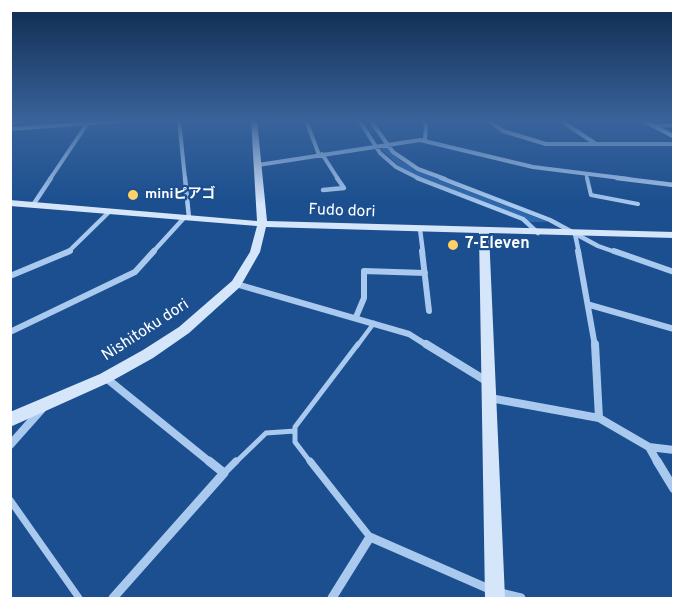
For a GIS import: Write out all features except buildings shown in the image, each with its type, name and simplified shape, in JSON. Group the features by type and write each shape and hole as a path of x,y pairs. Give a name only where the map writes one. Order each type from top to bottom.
{"street":[{"path":"33,205 70,148"},
{"path":"10,332 135,272 186,218 181,148"},
{"name":"Nishitoku dori","path":"10,420 105,378 184,330 236,284 255,252 262,224 257,148"},
{"path":"318,148 344,188 323,190"},
{"path":"258,165 360,148"},
{"path":"377,148 387,160 407,173 523,219 539,233"},
{"path":"391,148 400,158 418,169 550,220 598,246 674,272"},
{"path":"459,148 533,167 674,185"},
{"name":"Fudo dori","path":"10,203 262,224 674,235"},
{"path":"10,276 69,252 109,212"},
{"path":"420,230 429,311"},
{"path":"484,231 496,595"},
{"path":"575,234 590,304 598,418"},
{"path":"356,317 364,298 364,271 425,273"},
{"path":"236,284 409,334 490,390 598,418 649,447 674,450"},
{"path":"590,304 674,329"},
{"path":"105,378 225,473 113,598"},
{"path":"10,445 46,404"},
{"path":"649,447 674,489"},
{"path":"332,598 370,537 496,595 522,598"}],"lane":[{"path":"586,174 591,195 638,204"},
{"path":"370,537 295,442 295,427 374,323"},
{"path":"225,473 266,433 295,431"},
{"path":"10,500 79,598"}],"shaded area":[{"path":"380,148 387,148 398,159 417,171 548,222 531,222 423,179 399,166"}],"place":[{"name":"miniピアゴ","path":"133,195"},
{"name":"7-Eleven","path":"453,245"}]}
